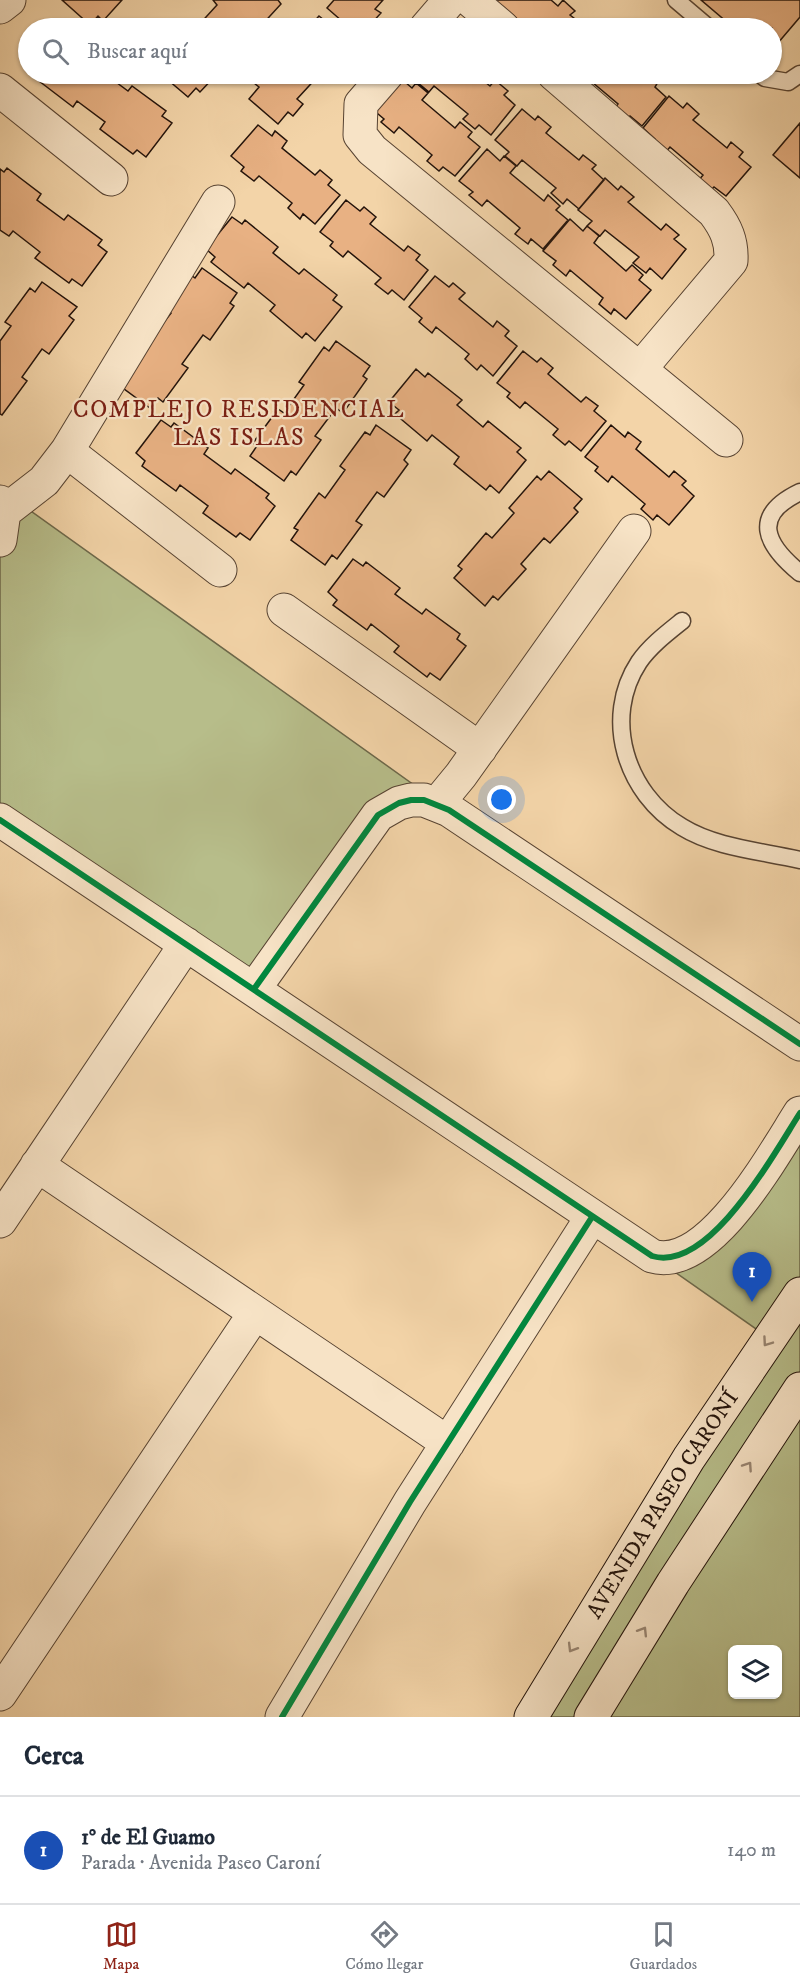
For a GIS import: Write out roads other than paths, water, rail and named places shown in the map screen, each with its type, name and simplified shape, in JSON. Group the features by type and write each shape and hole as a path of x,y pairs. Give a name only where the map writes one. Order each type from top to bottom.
{"street":[{"path":"0,7 9,0"},
{"path":"435,18 450,0"},
{"path":"470,0 491,18"},
{"path":"378,84 361,104 360,135 372,150 726,440"},
{"path":"566,84 714,212 726,227 732,245 731,261 640,369"},
{"path":"0,90 111,179"},
{"path":"1,518 44,481 67,451 218,202"},
{"path":"67,451 220,570"},
{"path":"438,803 480,749 634,531"},
{"path":"284,610 480,749"},
{"path":"254,989 378,815 399,803 411,800 438,803 529,861 800,1044"},
{"path":"0,820 652,1256 664,1259 677,1257 707,1238 728,1218 800,1113"},
{"path":"0,1221 186,944"},
{"path":"38,1165 448,1443"},
{"path":"282,1717 448,1443 592,1217"},
{"name":"AVENIDA PASEO CARONÍ","path":"531,1717 689,1458 800,1294"},
{"path":"0,1694 255,1313"},
{"path":"591,1717 691,1556 800,1389"}],"lane":[{"path":"676,0 697,18"},
{"path":"782,81 788,82 800,74"},
{"path":"800,492 778,509 771,518 767,531 771,545 780,557 800,573"},
{"path":"682,621 660,639 639,662 624,693 621,727 626,762 641,790 658,810 683,828 717,842 800,860"}],"place":[{"name":"1° de El Guamo","path":"752,1302"}],"district":[{"name":"COMPLEJO RESIDENCIAL LAS ISLAS","path":"239,424"}]}
